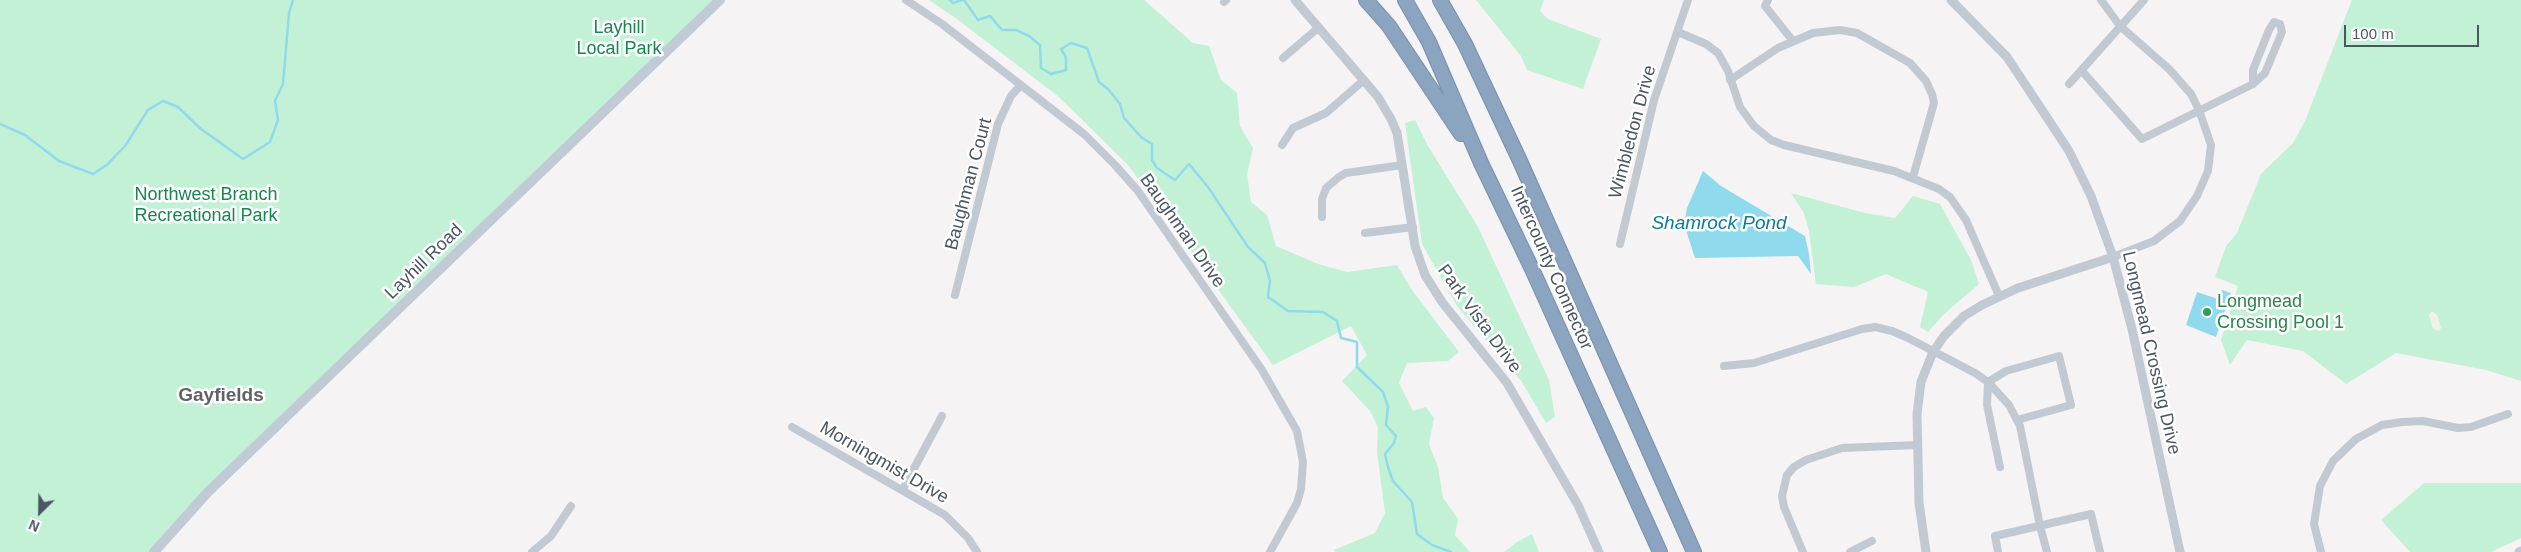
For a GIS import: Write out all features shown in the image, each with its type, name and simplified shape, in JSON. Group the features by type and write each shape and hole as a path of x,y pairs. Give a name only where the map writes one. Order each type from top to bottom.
{"highway":[{"path":"1366,0 1389,26 1481,163"},
{"name":"Intercounty Connector","path":"1406,0 1428,42 1481,163 1532,269 1660,552"},
{"name":"Intercounty Connector","path":"1440,0 1465,44 1520,161 1694,552"},
{"path":"1448,0 1465,44"}],"main road":[{"name":"Layhill Road","path":"154,552 208,492 720,0"}],"street":[{"name":"Baughman Drive","path":"906,0 942,24 1084,134 1115,165 1138,192 1262,370 1288,413 1302,449 1304,462 1301,489 1291,516 1270,552"},
{"name":"Park Vista Drive","path":"1295,0 1364,80 1391,118 1397,133 1415,246 1425,275 1442,302 1507,383 1578,504 1599,552"},
{"name":"Wimbledon Drive","path":"1620,244 1654,100 1688,0"},
{"path":"1768,0 1765,6 1793,41"},
{"name":"Longmead Crossing Drive","path":"1951,0 2007,57 2069,152 2091,196 2113,257 2132,329 2180,552"},
{"path":"1926,552 1919,503 1917,445 1921,382 1933,352 1944,336 1964,316 1999,296 2154,241 2180,221 2197,196 2208,171 2211,145 2199,110 2191,94 2169,69 2120,26 2101,0"},
{"path":"2069,84 2144,0"},
{"path":"2082,70 2142,139 2253,84 2265,73 2282,32 2280,24 2274,22 2269,30 2253,70 2253,84"},
{"path":"1283,58 1318,28"},
{"path":"1730,80 1778,48 1813,33 1840,30 1858,33 1910,64 1926,81 1934,103 1913,177"},
{"path":"1678,32 1706,44 1718,53 1740,107 1754,126 1771,140 1913,177 1939,189 1950,197 1966,220 1999,296"},
{"path":"1282,145 1293,128 1326,113 1364,80"},
{"name":"Baughman Court","path":"955,295 998,124 1011,96 1021,85"},
{"path":"1322,217 1322,199 1326,188 1338,177 1346,173 1402,165"},
{"path":"1365,233 1413,227"},
{"path":"1724,366 1754,363 1862,329 1875,327 1892,331 1949,358 1988,382 2009,405 2017,420 2020,426 2047,552"},
{"path":"1988,382 2006,371 2059,356 2071,405 2017,420"},
{"path":"1988,382 1987,405 2000,467"},
{"path":"2321,552 2314,524 2320,486 2333,461 2356,439 2382,425 2423,421 2458,428 2471,427 2508,414"},
{"path":"902,489 942,416"},
{"name":"Morningmist Drive","path":"792,427 945,515 968,538 977,552"},
{"path":"1803,552 1784,507 1782,496 1787,475 1794,467 1806,460 1842,448 1917,445"},
{"path":"532,552 551,536 571,506"},
{"path":"1998,552 1995,536 2091,514 2100,552"},
{"path":"1850,552 1872,541"}],"green space":[{"name":"Northwest Branch Recreational Park","path":"0,0 714,0 150,552 0,552"},
{"path":"929,0 1144,0 1193,43 1209,46 1221,80 1237,93 1240,126 1253,148 1247,174 1251,202 1267,215 1276,246 1318,264 1347,272 1397,265 1412,290 1459,352 1448,361 1407,363 1399,383 1413,411 1426,407 1434,418 1429,444 1438,467 1443,498 1458,519 1455,535 1470,552 1336,552 1334,550 1375,533 1385,513 1377,452 1378,427 1370,411 1342,381 1367,355 1351,326 1273,365 1128,165 1059,97 957,19"},
{"path":"1476,0 1544,0 1540,11 1548,19 1601,39 1583,89 1527,70 1521,56"},
{"path":"2352,0 2521,0 2521,381 2486,370 2396,353 2346,384 2303,351 2247,340 2230,365 2221,340 2238,286 2215,277 2226,246 2237,233 2261,174 2293,143 2305,121"},
{"path":"1415,120 1428,146 1478,227 1549,380 1555,417 1546,423 1522,382 1457,306 1422,244 1405,123"},
{"path":"1791,193 1865,213 1895,218 1913,196 1940,204 1971,260 1979,284 1944,314 1928,332 1920,327 1928,292 1886,274 1854,287 1816,284 1809,231 1804,213"},
{"path":"2424,483 2521,483 2521,538 2491,552 2410,552 2381,520"},
{"path":"1532,534 1539,552 1504,552 1517,542"}],"sand":[{"path":"2432,311 2437,315 2441,328 2439,331 2435,330 2432,326 2429,315"}],"water":[{"name":"Shamrock Pond","path":"1703,171 1721,186 1805,236 1811,274 1798,256 1695,258 1684,224 1687,208"},
{"name":"Longmead Crossing Pool 1","path":"2222,290 2231,293 2216,337 2186,325 2197,292 2218,299"}],"waterway":[{"path":"0,124 25,135 59,161 93,174 108,164 125,146 148,110 163,101 178,107 201,129 243,159 270,142 278,120 275,101 283,84 289,13 293,0"},
{"path":"950,0 953,3 962,0"},
{"path":"964,0 978,20 990,16 1002,30 1016,30 1029,36 1040,45 1041,68 1051,74 1066,70 1066,57 1061,49 1071,43 1087,48 1099,82 1109,90 1120,104 1124,118 1141,137 1152,144 1152,160 1157,168 1175,180 1189,164 1208,187 1248,247 1265,263 1270,281 1268,297 1288,311 1323,312 1337,321 1341,338 1357,342 1357,367 1383,392 1388,407 1386,425 1396,436 1394,443 1385,454 1393,481 1412,502 1417,534 1432,545 1451,552"}],"place":[{"name":"Longmead Crossing Pool 1","path":"2207,312"}],"district":[{"name":"Gayfields","path":"221,396"}],"park label":[{"name":"Layhill Local Park","path":"619,38"}]}
